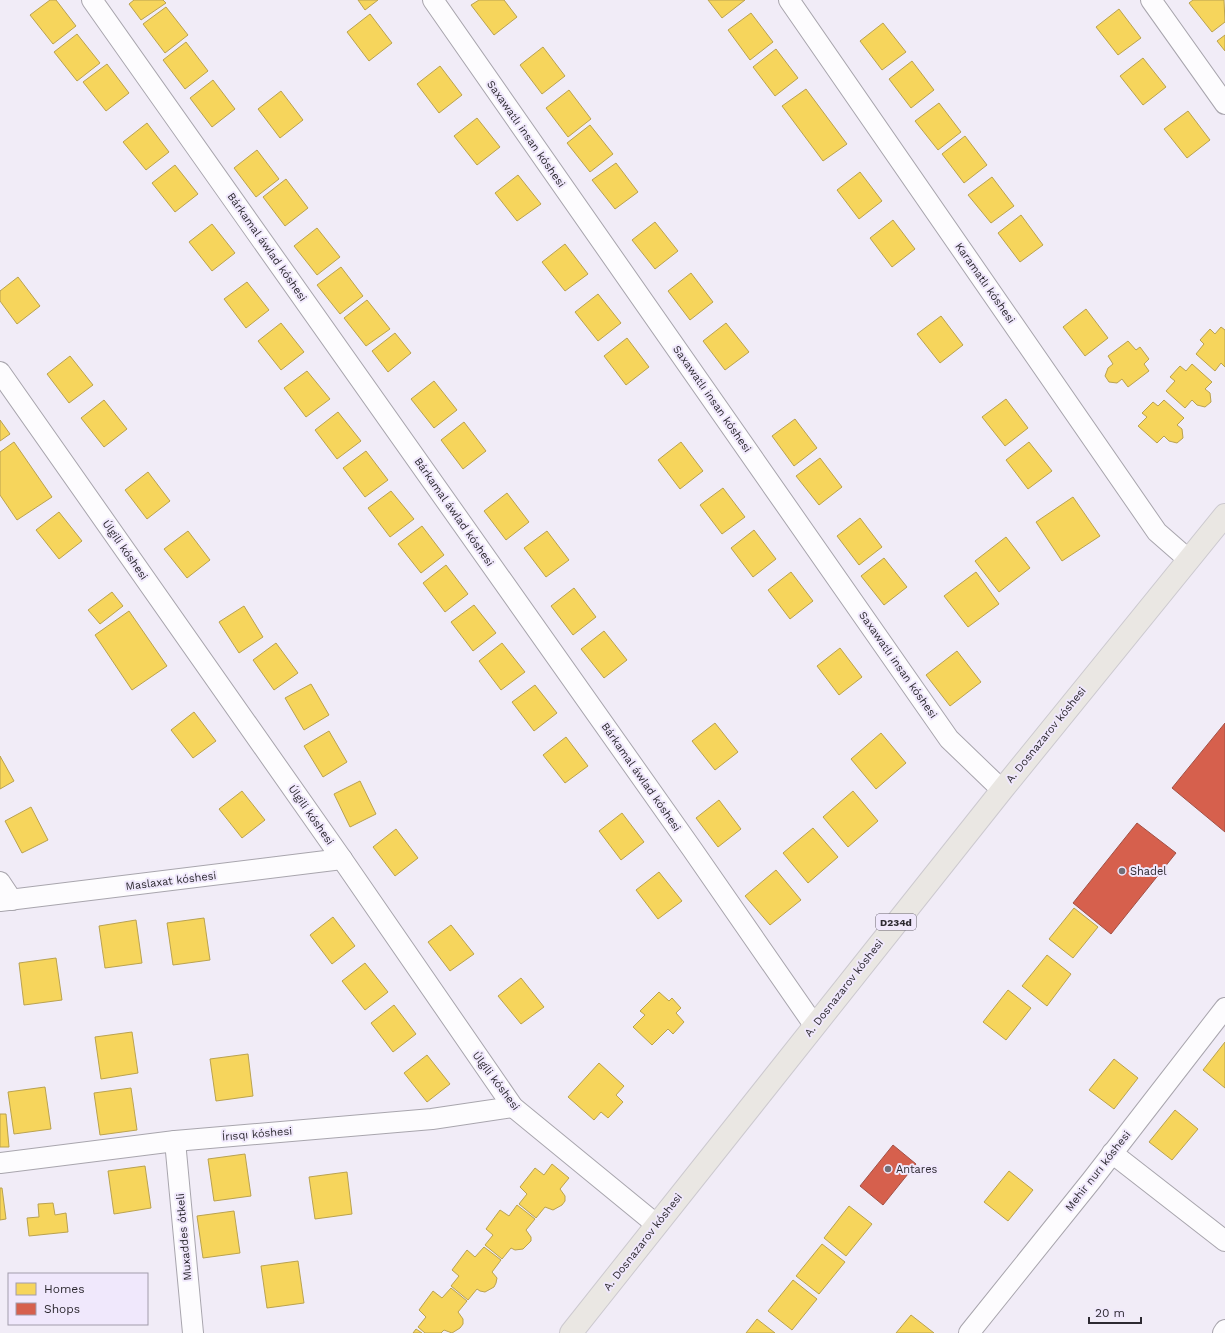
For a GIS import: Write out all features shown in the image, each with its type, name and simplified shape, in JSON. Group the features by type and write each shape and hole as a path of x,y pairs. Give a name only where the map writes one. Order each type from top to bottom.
{"main road":[{"name":"A. Dosnazarov kóshesi","path":"571,1333 814,1025 1225,515"}],"street":[{"name":"Bárkamal áwlad kóshesi","path":"92,0 679,830 814,1025"},
{"name":"Saxawatlı insan kóshesi","path":"433,0 949,739 1002,790"},
{"name":"Karamatlı kóshesi","path":"789,0 1158,532 1189,560"},
{"path":"1152,0 1225,104"},
{"name":"Úlgili kóshesi","path":"0,372 342,859 513,1107 657,1225"},
{"name":"Maslaxat kóshesi","path":"6,901 342,859"},
{"path":"0,882 6,901"},
{"name":"Mehir nurı kóshesi","path":"969,1333 1225,1008"},
{"name":"Írısqı kóshesi","path":"0,1162 175,1140 432,1119 513,1107"},
{"name":"Muxaddes ótkeli","path":"175,1140 193,1333"},
{"path":"1112,1153 1225,1241"}],"building: Homes":[{"path":"50,0 56,0 76,26 53,44 30,15"},
{"path":"134,0 163,0 166,3 141,20 129,4"},
{"path":"358,0 378,0 365,10"},
{"path":"479,0 504,0 517,17 494,35 471,5"},
{"path":"708,0 745,0 722,18"},
{"path":"1193,0 1224,0 1225,22 1212,32 1189,3"},
{"path":"166,7 188,35 165,53 143,24"},
{"path":"1119,9 1141,38 1118,55 1096,27"},
{"path":"751,13 773,42 750,60 728,30"},
{"path":"370,14 392,43 369,61 347,32"},
{"path":"883,23 906,52 882,70 860,41"},
{"path":"77,34 100,63 77,81 54,52"},
{"path":"1225,35 1225,51 1217,41"},
{"path":"186,42 208,71 185,89 163,60"},
{"path":"543,47 565,76 542,94 520,65"},
{"path":"776,49 798,78 775,96 753,67"},
{"path":"1143,58 1166,87 1143,105 1120,76"},
{"path":"912,61 934,90 911,108 889,79"},
{"path":"107,64 129,93 106,111 83,82"},
{"path":"440,66 462,95 439,113 417,84"},
{"path":"213,80 235,109 212,127 190,98"},
{"path":"806,89 847,144 823,161 782,106"},
{"path":"569,90 591,119 568,137 546,108"},
{"path":"281,91 303,120 280,138 258,109"},
{"path":"939,103 961,132 938,150 915,121"},
{"path":"1188,111 1210,140 1187,158 1164,129"},
{"path":"477,118 500,147 477,165 454,136"},
{"path":"147,123 169,152 146,170 123,142"},
{"path":"590,125 613,154 590,172 567,143"},
{"path":"965,136 987,165 964,183 942,154"},
{"path":"257,150 279,179 256,197 234,168"},
{"path":"616,163 638,192 615,209 592,180"},
{"path":"175,165 198,194 175,212 152,183"},
{"path":"860,172 882,201 859,219 837,190"},
{"path":"518,175 541,204 517,221 495,193"},
{"path":"992,177 1014,206 991,223 968,195"},
{"path":"286,179 308,208 285,226 263,197"},
{"path":"1021,215 1043,245 1020,262 998,233"},
{"path":"893,220 915,249 892,267 870,238"},
{"path":"655,222 678,251 655,269 632,240"},
{"path":"212,224 235,253 212,271 189,242"},
{"path":"317,228 340,257 317,275 294,246"},
{"path":"565,244 588,274 565,291 542,262"},
{"path":"341,267 363,296 340,314 317,285"},
{"path":"691,273 713,302 690,320 668,291"},
{"path":"18,277 40,306 17,324 0,301 0,291"},
{"path":"247,282 269,310 246,328 224,299"},
{"path":"598,294 621,323 598,341 575,312"},
{"path":"367,300 390,329 366,346 344,318"},
{"path":"1086,309 1108,338 1085,356 1063,327"},
{"path":"941,316 963,345 940,363 917,334"},
{"path":"281,323 304,352 281,370 258,341"},
{"path":"726,323 749,352 725,370 703,341"},
{"path":"1221,327 1225,330 1225,367 1221,363 1215,371 1196,354 1204,344 1200,340 1210,329 1215,334"},
{"path":"395,333 411,353 388,372 372,351"},
{"path":"627,338 649,367 626,385 604,356"},
{"path":"1128,341 1136,350 1140,347 1149,359 1144,364 1149,371 1128,387 1122,379 1117,383 1109,382 1105,376 1108,368 1113,364 1108,356"},
{"path":"70,356 93,385 69,403 47,374"},
{"path":"1192,364 1212,382 1205,389 1210,393 1211,402 1205,407 1197,405 1192,400 1185,408 1166,391 1175,381 1170,377 1180,366 1186,371"},
{"path":"307,371 330,399 306,417 284,388"},
{"path":"434,381 457,410 434,428 411,399"},
{"path":"1006,399 1028,428 1005,446 982,417"},
{"path":"104,400 127,429 104,447 81,418"},
{"path":"1164,400 1184,418 1177,425 1182,429 1183,438 1177,443 1169,441 1164,436 1157,443 1138,426 1147,417 1142,413 1153,402 1158,406"},
{"path":"338,412 361,441 337,459 315,430"},
{"path":"795,419 817,448 794,466 772,436"},
{"path":"0,420 10,434 0,441"},
{"path":"464,422 486,451 463,469 441,440"},
{"path":"14,442 52,497 17,520 0,495 0,452"},
{"path":"681,442 703,471 680,489 658,460"},
{"path":"1029,442 1052,471 1028,489 1006,460"},
{"path":"366,451 388,480 365,497 343,468"},
{"path":"820,458 842,487 819,505 796,476"},
{"path":"148,472 170,501 147,519 125,490"},
{"path":"723,488 745,517 722,534 700,505"},
{"path":"391,491 414,519 390,537 368,508"},
{"path":"507,493 529,522 506,540 484,511"},
{"path":"1073,497 1100,536 1062,561 1036,522"},
{"path":"59,512 82,541 59,559 36,530"},
{"path":"860,518 882,547 859,565 837,536"},
{"path":"422,526 444,555 421,573 398,544"},
{"path":"754,530 776,559 753,577 731,548"},
{"path":"188,531 210,560 187,578 164,549"},
{"path":"547,531 569,560 546,577 524,548"},
{"path":"1006,537 1030,568 999,592 975,561"},
{"path":"884,558 907,587 884,605 861,576"},
{"path":"446,565 468,594 445,612 423,583"},
{"path":"791,572 813,601 790,619 768,590"},
{"path":"976,572 999,604 968,627 944,596"},
{"path":"574,588 596,617 573,635 551,606"},
{"path":"112,592 123,606 100,624 88,610"},
{"path":"474,605 496,633 473,651 451,622"},
{"path":"244,606 263,637 239,653 219,622"},
{"path":"129,611 167,666 132,690 95,635"},
{"path":"604,631 627,660 604,678 581,649"},
{"path":"276,643 298,673 274,690 253,660"},
{"path":"502,643 525,672 501,690 479,661"},
{"path":"840,648 862,677 839,695 817,666"},
{"path":"957,651 981,682 950,706 926,675"},
{"path":"311,684 329,715 304,730 285,698"},
{"path":"535,685 557,713 534,731 512,702"},
{"path":"194,712 216,741 193,758 171,730"},
{"path":"715,723 738,752 715,770 692,741"},
{"path":"329,731 347,762 323,777 304,746"},
{"path":"881,733 906,763 876,789 851,759"},
{"path":"566,737 588,766 565,783 543,755"},
{"path":"0,756 14,781 0,789"},
{"path":"360,781 376,814 350,827 334,794"},
{"path":"242,791 265,820 242,838 219,809"},
{"path":"853,791 878,821 848,847 823,817"},
{"path":"719,800 741,829 718,847 696,818"},
{"path":"31,807 48,840 22,853 5,821"},
{"path":"622,813 644,842 621,860 599,831"},
{"path":"813,828 838,857 808,883 783,853"},
{"path":"396,829 418,858 395,876 373,847"},
{"path":"776,870 801,900 770,925 745,896"},
{"path":"659,872 682,901 658,919 636,890"},
{"path":"1074,908 1098,927 1073,958 1049,939"},
{"path":"333,917 355,946 332,964 310,935"},
{"path":"204,918 210,960 173,965 167,923"},
{"path":"136,920 142,963 105,968 99,926"},
{"path":"451,925 474,954 450,971 428,942"},
{"path":"1047,955 1071,974 1047,1006 1022,986"},
{"path":"56,958 62,1000 24,1005 19,963"},
{"path":"365,963 388,992 365,1010 342,981"},
{"path":"521,978 544,1007 521,1024 498,996"},
{"path":"1008,990 1031,1008 1006,1040 983,1022"},
{"path":"659,992 669,1001 672,998 681,1008 676,1013 684,1022 673,1034 668,1029 652,1045 633,1027 645,1015 640,1011"},
{"path":"394,1005 416,1034 393,1052 371,1023"},
{"path":"132,1032 138,1073 101,1079 95,1037"},
{"path":"1225,1042 1225,1088 1203,1070"},
{"path":"248,1054 253,1096 216,1101 210,1059"},
{"path":"427,1055 450,1084 427,1102 404,1073"},
{"path":"1114,1059 1138,1078 1114,1109 1089,1090"},
{"path":"599,1063 624,1086 616,1095 623,1102 608,1118 601,1112 594,1120 568,1097"},
{"path":"45,1087 51,1129 14,1134 8,1092"},
{"path":"131,1088 137,1130 100,1135 94,1093"},
{"path":"1175,1110 1198,1129 1172,1160 1149,1142"},
{"path":"0,1114 6,1114 9,1147 0,1147"},
{"path":"245,1154 251,1196 214,1201 208,1159"},
{"path":"552,1164 569,1178 560,1189 565,1196 565,1201 562,1205 553,1210 545,1207 536,1218 519,1204 527,1194 520,1187 535,1168 544,1175"},
{"path":"145,1166 151,1208 114,1214 108,1171"},
{"path":"1009,1171 1033,1190 1008,1221 984,1202"},
{"path":"347,1172 352,1214 315,1219 309,1177"},
{"path":"0,1188 2,1188 6,1219 0,1220"},
{"path":"53,1203 55,1215 66,1213 68,1232 29,1236 27,1218 39,1217 38,1204"},
{"path":"517,1205 535,1219 526,1230 531,1237 531,1241 523,1249 515,1250 511,1248 502,1259 485,1245 493,1235 486,1229 500,1210 509,1216"},
{"path":"849,1206 872,1224 846,1256 824,1238"},
{"path":"234,1211 240,1253 203,1258 197,1216"},
{"path":"822,1244 845,1262 819,1294 796,1276"},
{"path":"484,1247 501,1260 492,1272 497,1278 496,1283 494,1287 485,1292 477,1289 468,1300 451,1286 459,1276 452,1270 467,1250 475,1257"},
{"path":"298,1261 304,1303 267,1308 261,1266"},
{"path":"793,1280 817,1299 792,1330 768,1311"},
{"path":"451,1288 467,1301 458,1312 463,1319 463,1324 452,1333 444,1330 441,1333 425,1333 418,1327 426,1317 419,1310 433,1291 442,1298"},
{"path":"911,1315 934,1333 896,1333"},
{"path":"757,1319 775,1333 746,1333"},
{"path":"416,1329 422,1333 413,1333"}],"building: Shops":[{"path":"1225,723 1225,832 1172,788"},
{"path":"1137,823 1176,853 1111,934 1073,903"},
{"path":"893,1145 916,1164 883,1205 860,1186"}],"place":[{"name":"Shadel","path":"1122,871"},
{"name":"Antares","path":"888,1169"}]}
